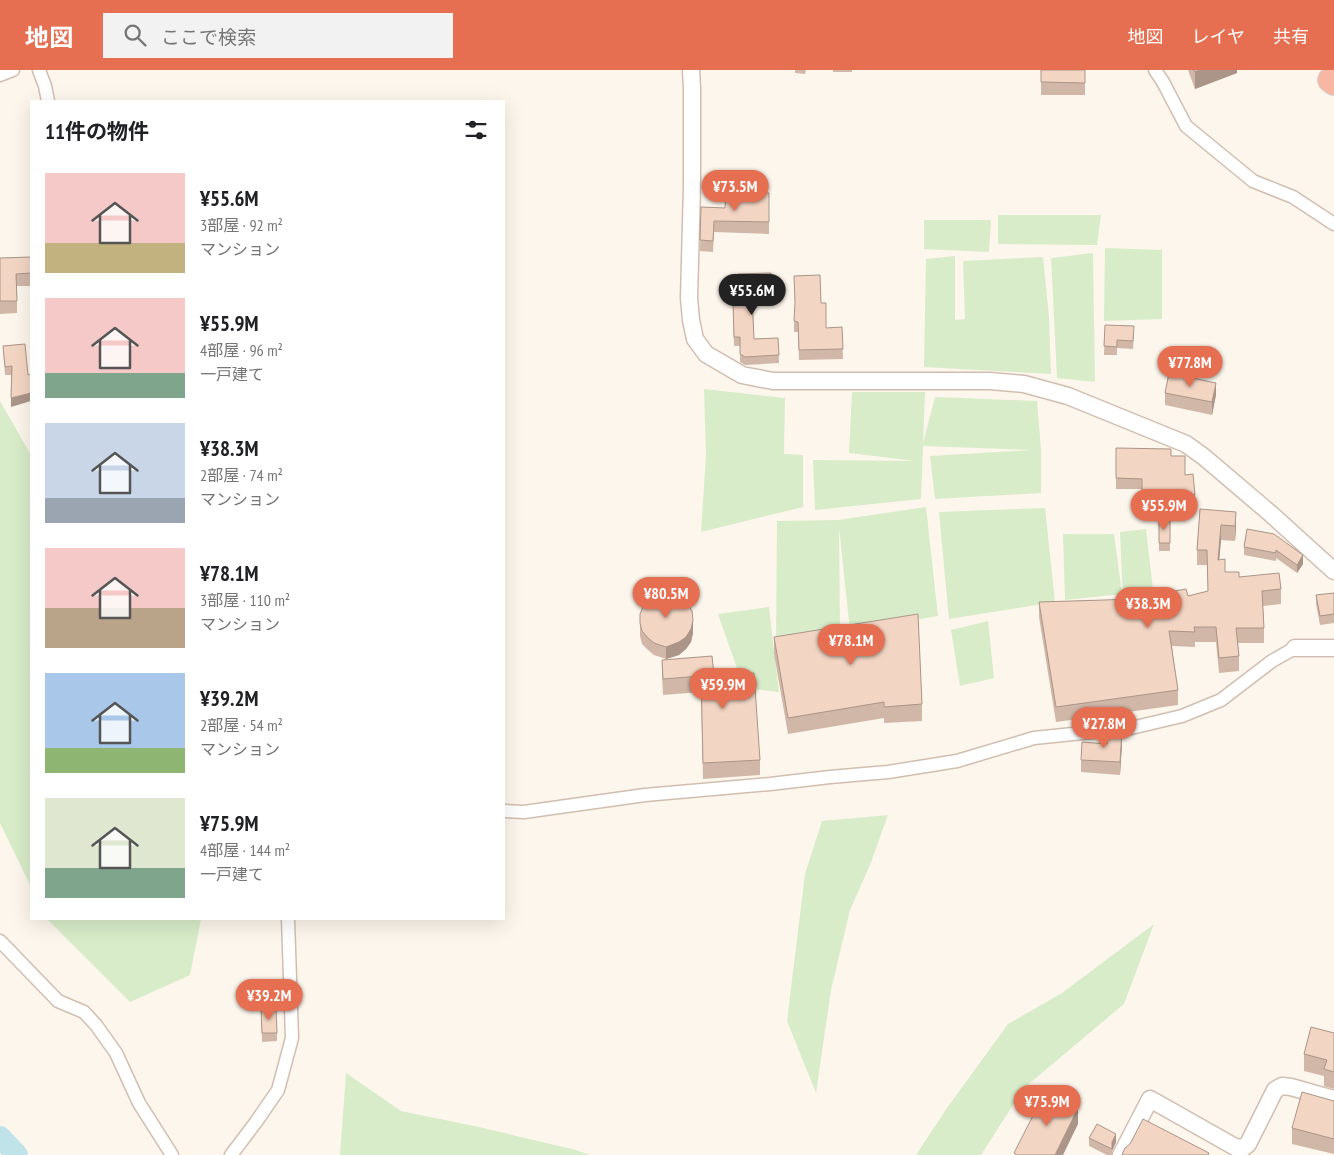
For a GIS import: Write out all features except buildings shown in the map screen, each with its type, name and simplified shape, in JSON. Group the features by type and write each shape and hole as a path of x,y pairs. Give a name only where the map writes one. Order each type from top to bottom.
{"street":[{"path":"0,76 13,70"},
{"path":"39,70 48,100"},
{"path":"691,70 692,186 689,298 695,339 706,354 742,375 773,381 990,381 1024,384 1068,396 1186,444 1249,495 1334,571"},
{"path":"1155,70 1186,126 1253,181 1293,197 1334,224"},
{"path":"505,811 524,812 645,795 888,772 957,761 1034,738 1132,728 1182,716 1221,700 1272,661 1295,648 1334,648"},
{"path":"231,1155 278,1090 292,1038 288,920"},
{"path":"0,941 58,1001 84,1012 96,1025 116,1053 139,1103 172,1155"},
{"path":"1121,1155 1150,1099 1235,1147 1243,1148 1248,1144 1275,1090 1282,1086 1334,1099"}],"green space":[{"path":"998,215 1101,215 1097,245 998,244"},
{"path":"924,220 991,220 989,252 924,249"},
{"path":"1105,248 1162,250 1162,319 1104,321"},
{"path":"1093,253 1095,382 1057,378 1051,258"},
{"path":"955,256 955,320 965,319 963,261 1043,257 1049,317 1051,374 924,367 926,259"},
{"path":"704,389 785,398 784,454 803,455 803,507 701,532 706,455"},
{"path":"852,392 925,392 923,443 935,397 1037,401 1041,450 1041,493 935,499 930,456 1033,450 923,446 921,499 815,510 813,460 915,461 849,453"},
{"path":"0,401 30,453 30,885 0,823"},
{"path":"926,507 938,616 850,631 839,527 840,633 776,640 777,521 838,520"},
{"path":"1045,508 1055,602 949,619 939,512"},
{"path":"1146,529 1154,598 1123,600 1120,532"},
{"path":"1063,534 1114,534 1122,594 1065,600"},
{"path":"769,607 779,692 744,688 718,614"},
{"path":"988,621 994,678 960,686 951,630"},
{"path":"888,815 870,865 850,910 831,990 816,1093 787,1021 805,874 822,821"},
{"path":"48,920 201,920 190,975 130,1002"},
{"path":"1154,924 1124,1004 1024,1088 981,1155 916,1155 947,1108 1008,1024 1062,993"},
{"path":"346,1073 401,1111 479,1127 590,1155 340,1155"}],"waterway":[{"path":"0,1137 17,1155"}]}
